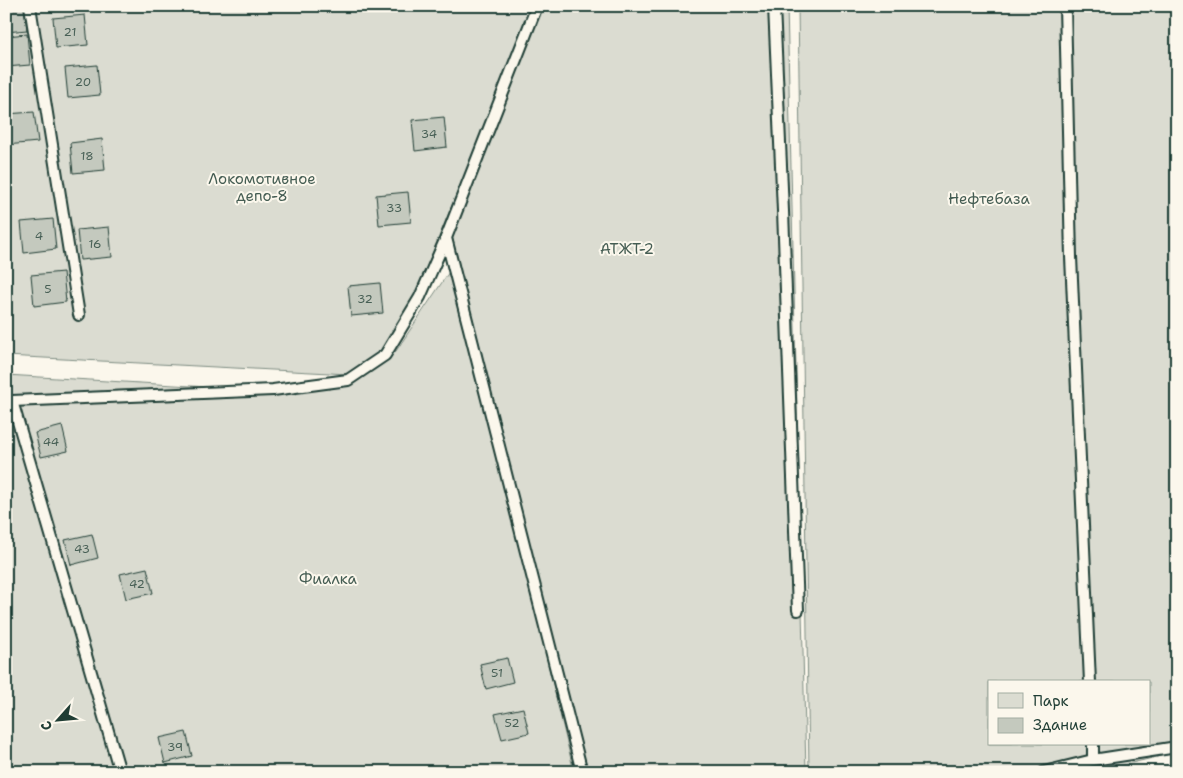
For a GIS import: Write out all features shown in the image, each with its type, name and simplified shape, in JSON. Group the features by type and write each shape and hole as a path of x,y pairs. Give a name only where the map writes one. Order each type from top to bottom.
{"lane":[{"path":"30,6 79,314"},
{"path":"120,772 12,401 274,390 348,380 385,355 420,297 446,238 537,6"},
{"path":"774,6 798,610"},
{"path":"1065,6 1071,257 1090,680"},
{"path":"446,238 582,772"},
{"path":"1093,746 1094,760"},
{"path":"1044,772 1094,760 1177,747"}],"green space":[{"name":"Локомотивное депо-8","path":"6,6 534,6 394,346 349,374 6,356"},
{"name":"АТЖТ-2","path":"540,6 787,6 806,772 587,772 452,236"},
{"name":"Нефтебаза","path":"798,6 1177,6 1177,752 1095,772 809,772"},
{"name":"Фиалка","path":"453,266 574,772 6,772 6,375 275,391 348,384 396,351"}],"building":[{"path":"6,6 24,6 27,30 6,32"},
{"path":"51,6 83,6 84,9 52,12"},
{"path":"85,15 88,45 56,48 53,18"},
{"path":"27,34 30,65 6,67 6,36"},
{"path":"97,65 100,95 68,98 65,68"},
{"path":"34,112 38,142 6,145 6,114"},
{"path":"444,117 447,147 415,151 412,120"},
{"path":"102,139 105,170 73,173 70,143"},
{"path":"408,192 411,222 379,225 376,195"},
{"path":"53,219 56,249 24,253 21,222"},
{"path":"109,227 112,257 80,260 77,230"},
{"path":"63,272 66,302 34,306 31,275"},
{"path":"380,283 383,313 351,316 348,286"},
{"path":"62,426 68,451 41,457 35,433"},
{"path":"92,534 98,558 71,565 65,540"},
{"path":"147,568 153,593 126,599 120,574"},
{"path":"507,658 513,682 486,689 480,664"},
{"path":"523,708 529,733 502,739 495,714"},
{"path":"186,732 192,756 165,763 159,738"}]}
